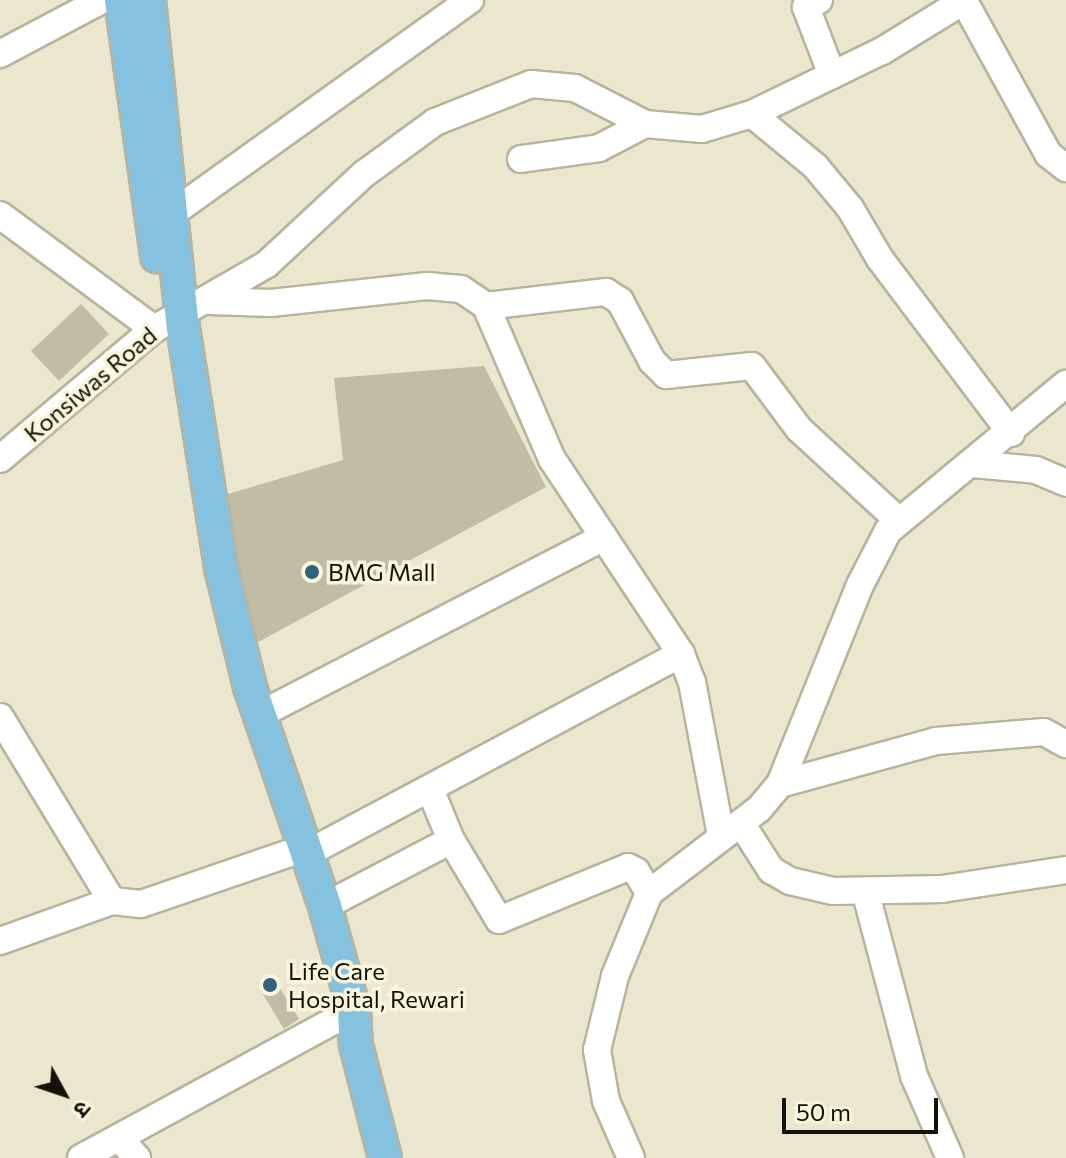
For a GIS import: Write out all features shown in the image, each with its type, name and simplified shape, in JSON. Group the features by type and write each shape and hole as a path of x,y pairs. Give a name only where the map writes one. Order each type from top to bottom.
{"main road":[{"path":"121,0 213,527 259,715 385,1158"},
{"path":"149,0 174,212 178,316 204,583 228,683 298,854 325,906 349,1025"}],"street":[{"path":"0,54 102,0"},
{"path":"174,212 470,0"},
{"path":"819,0 806,7 832,75"},
{"path":"521,159 599,148 645,124 702,129 752,114 832,75 932,8 964,0 1048,154 1066,168"},
{"name":"Konsiwas Road","path":"2,455 178,316 267,264 408,140 479,102 531,84 560,85 589,93 645,124"},
{"path":"752,114 815,166 850,208 880,259 1011,433"},
{"path":"0,215 178,316 427,286 461,289 486,306 552,459 681,654 692,682 731,829 780,876 866,894 1066,870"},
{"path":"486,306 606,292 620,301 652,361 666,375 752,366 799,429 898,520"},
{"path":"631,1158 606,1101 597,1050 615,976 649,893 731,829 780,784 868,566 898,520 973,464 1066,384"},
{"path":"973,464 1036,470 1066,483"},
{"path":"259,715 604,537"},
{"path":"0,941 112,901 141,904 298,854 430,789 681,654"},
{"path":"0,717 8,751 112,901"},
{"path":"780,784 936,741 1044,732 1066,744"},
{"path":"430,789 451,840 499,920 577,884 628,867 636,871 649,893"},
{"path":"325,906 451,840"},
{"path":"866,894 914,1076 950,1158"},
{"path":"81,1158 129,1149 349,1025"}],"building":[{"path":"81,304 109,334 59,381 31,351"},
{"name":"BMG Mall","path":"484,366 546,487 249,647 221,496 343,460 334,378"},
{"path":"276,982 299,1019 284,1029 261,991"}],"place":[{"name":"BMG Mall","path":"312,572"},
{"name":"Life Care Hospital, Rewari","path":"270,985"}]}
